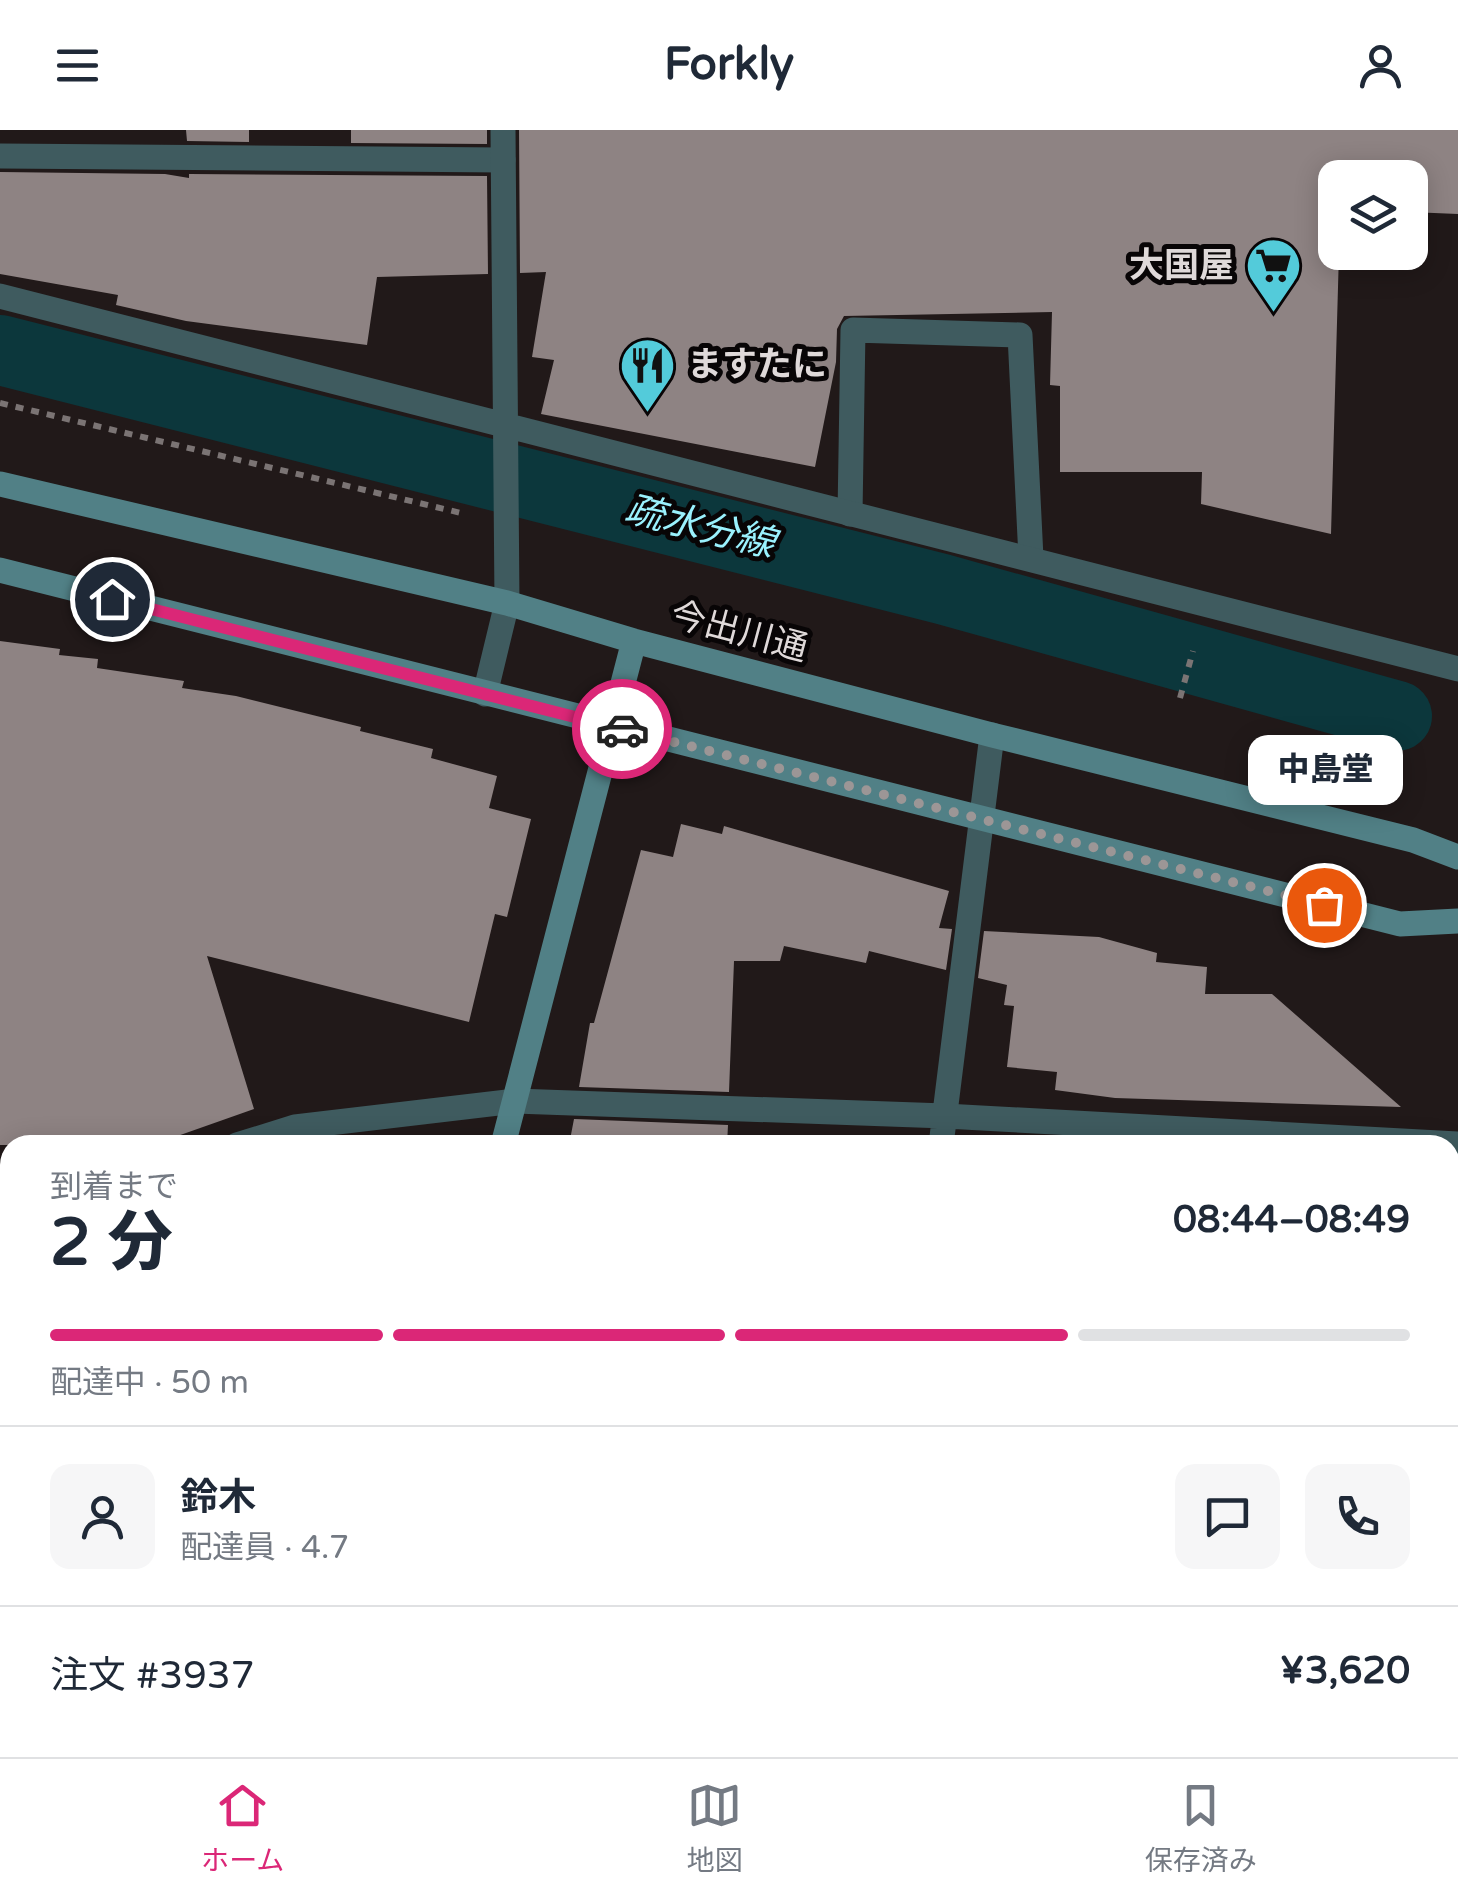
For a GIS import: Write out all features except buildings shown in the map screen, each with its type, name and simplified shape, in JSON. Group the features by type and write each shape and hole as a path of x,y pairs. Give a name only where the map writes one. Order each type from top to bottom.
{"main road":[{"name":"今出川通","path":"0,484 507,603 992,735 1413,840 1458,857"},
{"path":"0,570 1400,924 1458,921"},
{"path":"506,1135 634,640"}],"street":[{"path":"485,694 507,603 503,130"},
{"path":"0,156 503,160"},
{"path":"0,296 505,434 1032,558 1458,669"},
{"path":"850,514 853,330 1020,335 1032,558"},
{"path":"942,1135 992,735"},
{"path":"269,1135 295,1127 515,1102 944,1116 1293,1135"}],"path":[{"path":"0,403 419,505 506,512"},
{"path":"1180,698 1184,686"}],"waterway":[{"name":"疏水分線","path":"0,350 942,589 1397,716"}],"way so far":[{"path":"622,729 1324,905"}],"place":[{"name":"大国屋","path":"1273,315"},
{"name":"ますたに","path":"648,414"},
{"name":"中島堂","path":"1324,905"}],"route":[{"path":"112,599 622,729"}]}
